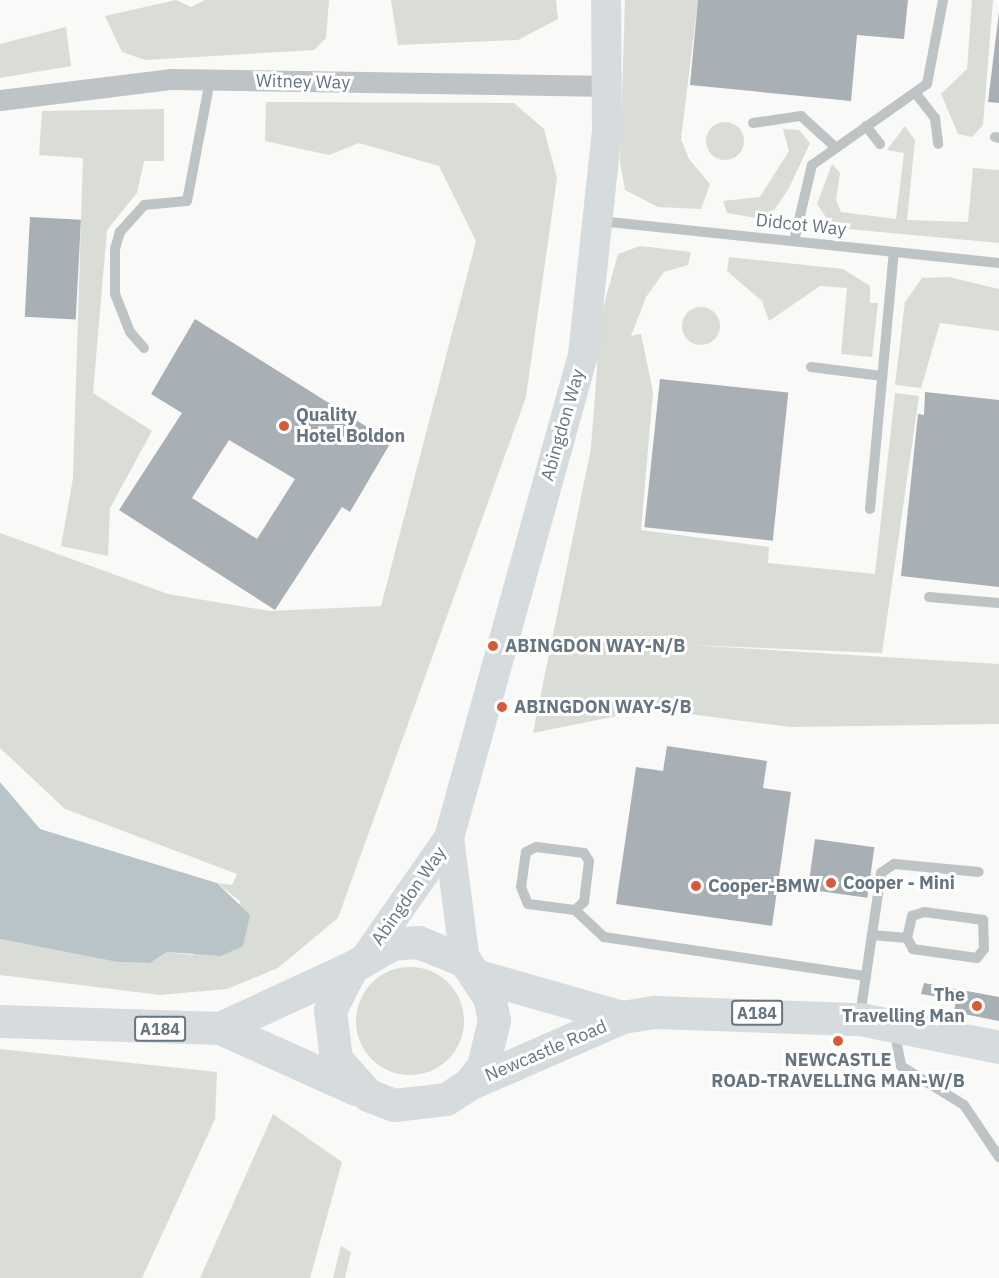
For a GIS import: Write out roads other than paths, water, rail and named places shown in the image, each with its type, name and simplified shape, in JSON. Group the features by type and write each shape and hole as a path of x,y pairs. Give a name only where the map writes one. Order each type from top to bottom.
{"main road":[{"name":"Abingdon Way","path":"360,960 449,838 583,355 599,221 608,86 606,0"},
{"name":"Abingdon Way","path":"449,838 471,969"},
{"path":"418,942 471,969 494,1020 483,1066 469,1084 446,1100 420,1107 394,1106 368,1095 349,1079 329,1035 337,987 360,960 418,942"},
{"name":"A184","path":"220,1028 360,960"},
{"name":"Newcastle Road","path":"471,969 622,1017 724,1012 860,1019 999,1047"},
{"name":"Newcastle Road","path":"469,1084 622,1017"},
{"name":"A184","path":"0,1021 220,1028 368,1095"}],"street":[{"name":"Witney Way","path":"0,100 170,79 608,86"}],"lane":[{"path":"794,241 803,183 812,165 833,145 917,95 927,84 943,0"},
{"path":"144,348 130,332 116,294 115,249 120,232 144,205 187,201 210,80"},
{"path":"917,95 935,118 938,144"},
{"path":"753,123 801,116 833,145"},
{"path":"866,126 880,144"},
{"name":"Didcot Way","path":"599,221 999,263"},
{"path":"870,509 894,252"},
{"path":"811,367 882,376"},
{"path":"929,597 999,603"},
{"path":"575,910 584,902 589,861 584,853 536,847 526,852 521,887 528,904 575,910 604,937 866,976"},
{"path":"860,1019 881,873 894,864 979,872"},
{"path":"924,912 983,920 987,927 977,958 913,949 907,938 912,916 924,912"},
{"path":"872,935 907,938"},
{"path":"894,1026 901,1066 964,1106 999,1157"}],"place":[{"name":"Quality Hotel Boldon","path":"284,426"},
{"name":"ABINGDON WAY-N/B","path":"493,646"},
{"name":"ABINGDON WAY-S/B","path":"502,707"},
{"name":"Cooper - Mini","path":"831,883"},
{"name":"Cooper-BMW","path":"696,886"},
{"name":"The Travelling Man","path":"977,1006"},
{"name":"NEWCASTLE ROAD-TRAVELLING MAN-W/B","path":"838,1041"}]}
